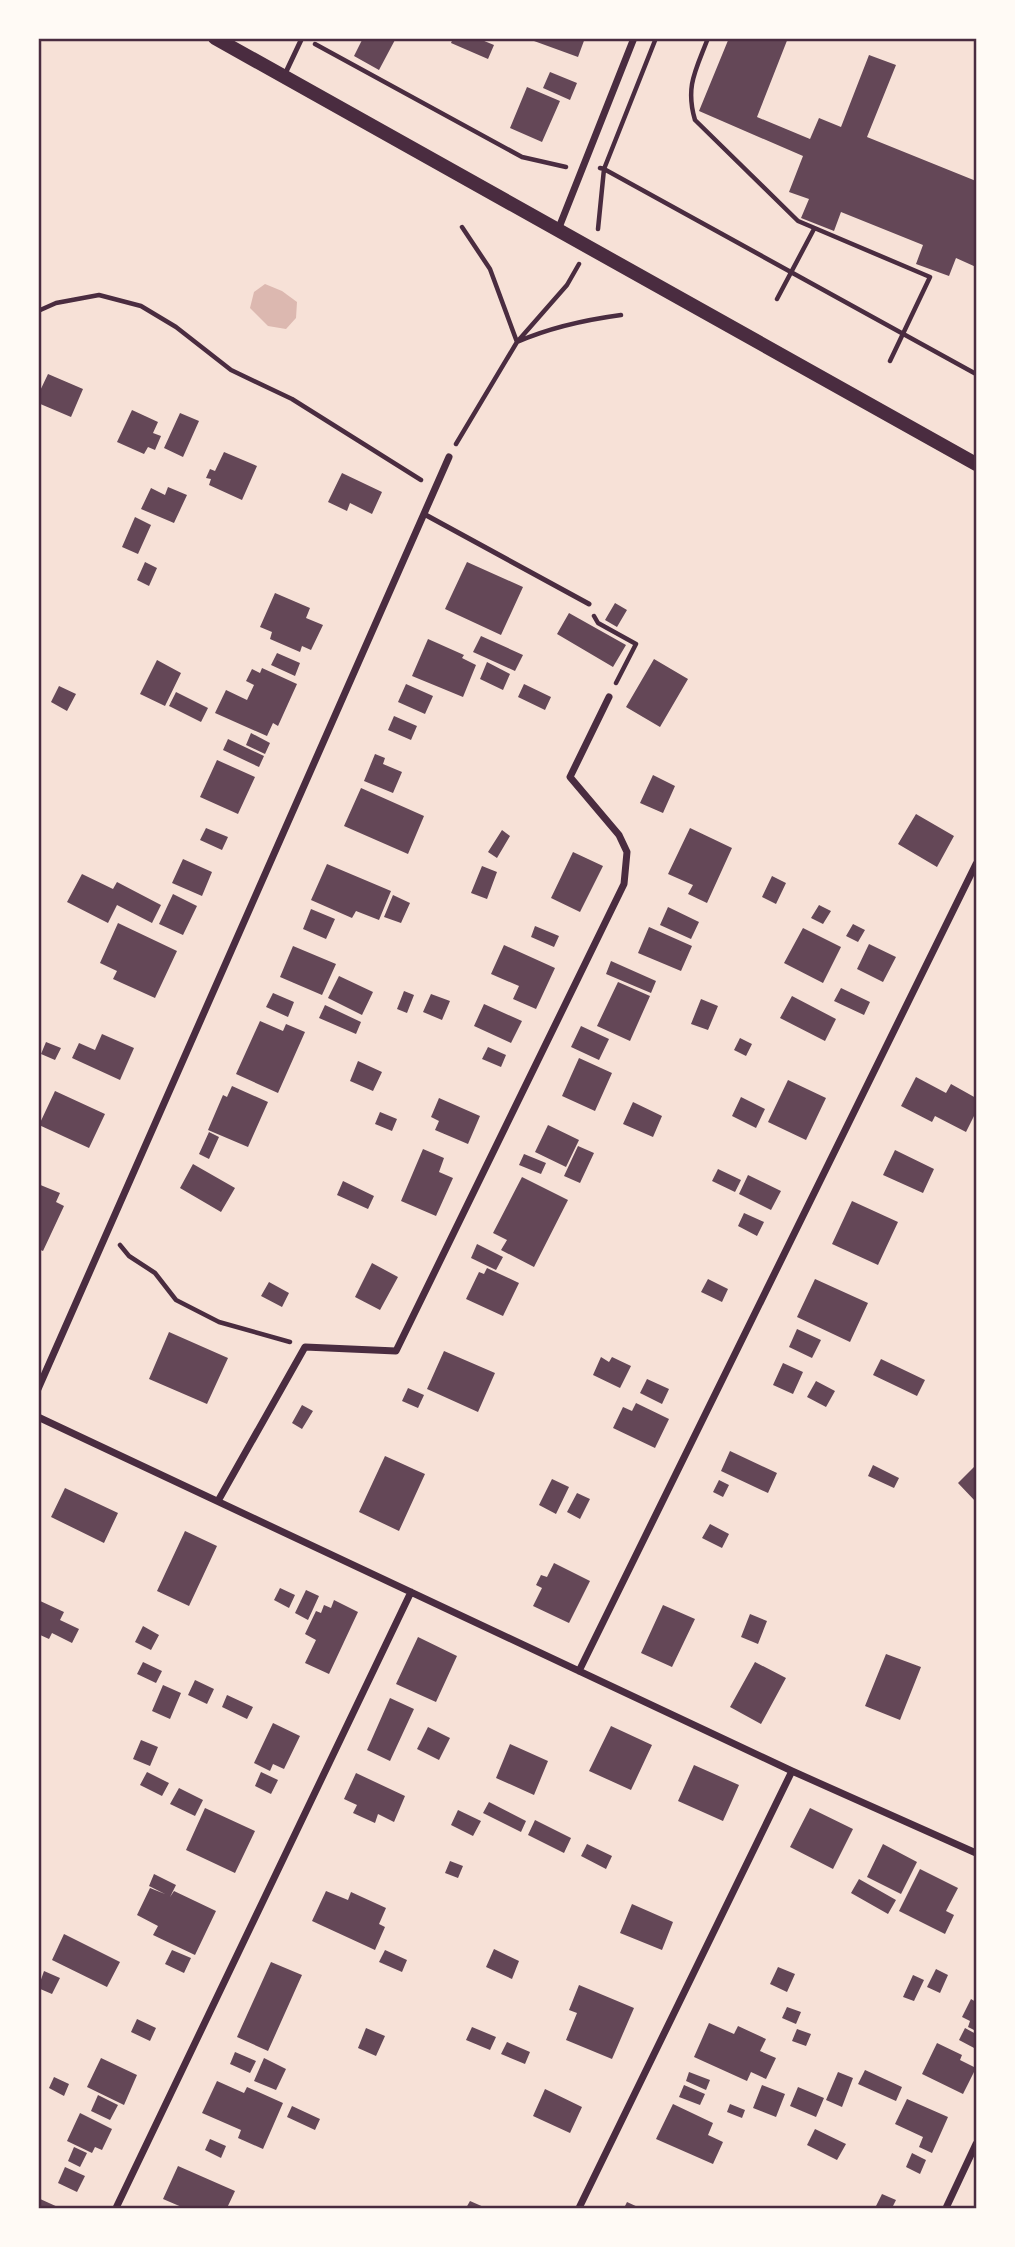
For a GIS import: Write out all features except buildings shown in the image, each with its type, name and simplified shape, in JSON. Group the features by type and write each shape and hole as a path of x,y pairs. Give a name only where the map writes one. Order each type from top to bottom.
{"main road":[{"path":"215,38 976,464"}],"street":[{"path":"557,231 634,38"},
{"path":"38,1389 449,457"},
{"path":"218,1501 305,1347 397,1351 624,884 627,852 619,835 570,777 609,697"},
{"path":"579,1671 976,864"},
{"path":"38,1417 792,1771 976,1853"},
{"path":"116,2208 411,1592"},
{"path":"579,2208 792,1771"},
{"path":"946,2208 976,2144"}],"lane":[{"path":"284,77 303,38"},
{"path":"424,514 589,604"}],"path":[{"path":"303,38 522,157 557,166"},
{"path":"656,38 604,169 976,374"},
{"path":"708,38 690,86 690,103 695,120 798,221 930,277 890,361"},
{"path":"462,227 490,269 517,342"},
{"path":"778,299 814,229"},
{"path":"449,457 517,342 567,285"},
{"path":"38,311 56,303 99,295 141,306 176,327 231,370 292,399 435,489"},
{"path":"517,342 548,329 586,319 621,315"},
{"path":"589,604 598,623 636,644 609,697"},
{"path":"108,1231 129,1255 155,1273 176,1300 219,1322 305,1347"}],"shaded area":[{"path":"265,284 282,291 297,302 296,318 286,329 268,326 250,308 254,292"}]}
